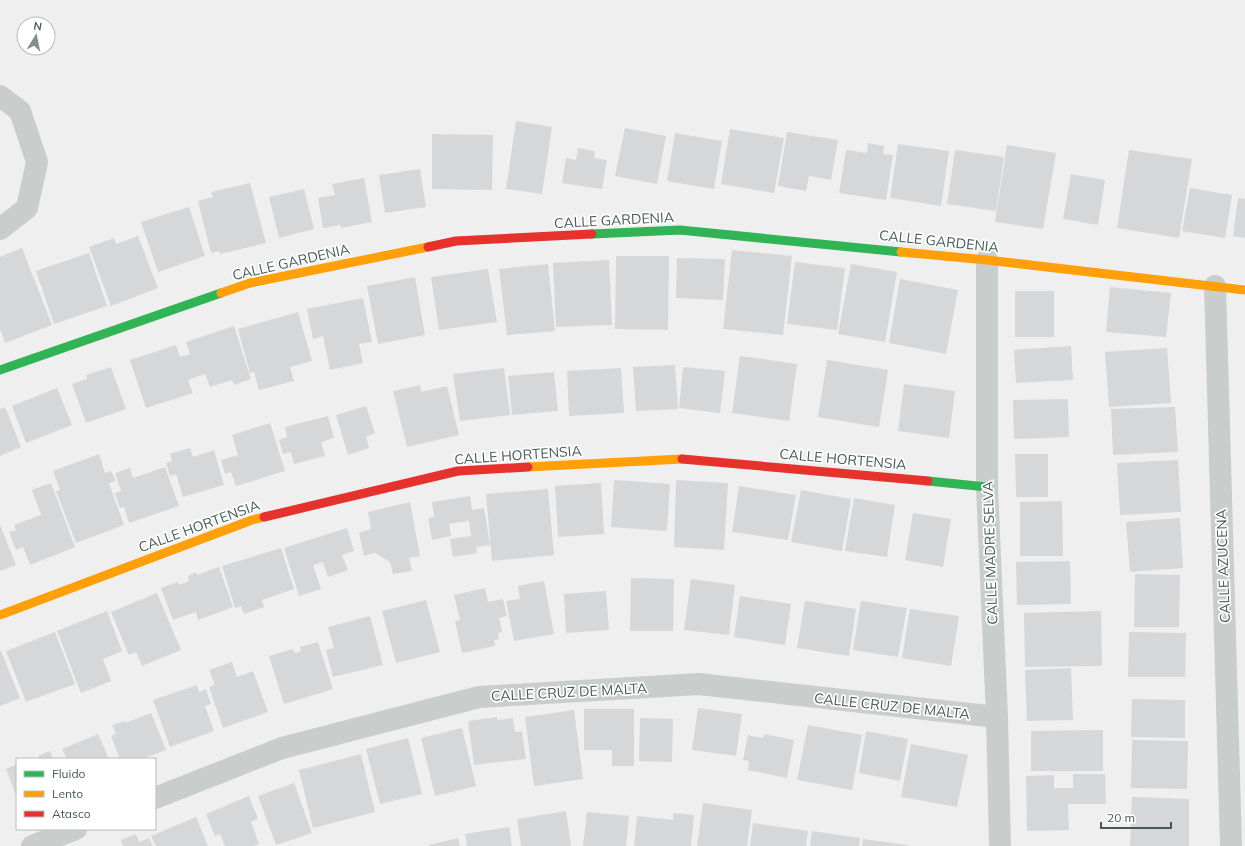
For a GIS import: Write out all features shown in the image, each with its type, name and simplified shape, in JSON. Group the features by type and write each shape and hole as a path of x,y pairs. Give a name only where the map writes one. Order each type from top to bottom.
{"street":[{"path":"0,96 20,111 37,162 26,208 0,229"},
{"name":"CALLE GARDENIA","path":"0,370 250,283 456,241 680,230 987,260 1245,290"},
{"name":"CALLE MADRE SELVA","path":"987,260 987,487 997,717 1000,846"},
{"name":"CALLE AZUCENA","path":"1215,286 1231,846"},
{"name":"CALLE HORTENSIA","path":"0,615 252,520 458,471 687,459 987,487"},
{"name":"CALLE CRUZ DE MALTA","path":"156,798 282,748 479,697 699,684 997,717"},
{"path":"32,846 73,830"}],"building":[{"path":"516,121 552,127 542,194 506,189"},
{"path":"625,128 666,136 657,184 615,176"},
{"path":"730,129 784,138 774,193 721,184"},
{"path":"787,132 838,140 831,180 809,176 806,191 778,186"},
{"path":"675,133 722,141 714,189 667,181"},
{"path":"432,134 493,135 492,190 432,189"},
{"path":"868,143 884,146 883,154 893,155 886,200 839,193 846,150 867,153"},
{"path":"898,144 949,151 941,206 890,198"},
{"path":"1007,145 1056,153 1043,229 995,222"},
{"path":"578,148 595,151 594,158 607,160 602,189 562,183 566,158 576,160"},
{"path":"955,150 1004,157 996,211 947,204"},
{"path":"1129,150 1192,159 1179,238 1117,228"},
{"path":"420,169 426,207 385,213 379,175"},
{"path":"1071,174 1105,180 1098,225 1063,219"},
{"path":"364,178 372,222 341,228 340,225 323,228 318,198 335,195 332,184"},
{"path":"250,183 266,243 220,254 219,251 211,253 198,201 213,197 211,192"},
{"path":"1190,188 1232,195 1225,238 1182,231"},
{"path":"304,189 314,229 279,238 269,197"},
{"path":"1238,198 1245,199 1245,238 1233,236"},
{"path":"189,207 205,256 158,272 141,222"},
{"path":"138,236 158,288 111,306 89,247 114,238 116,244"},
{"path":"22,248 52,325 5,343 0,329 0,257"},
{"path":"732,250 792,256 783,335 723,329"},
{"path":"89,253 107,306 54,324 36,271"},
{"path":"616,256 669,256 668,330 615,329"},
{"path":"677,258 725,259 723,300 676,298"},
{"path":"609,260 612,325 556,327 553,263"},
{"path":"795,262 845,268 837,330 787,324"},
{"path":"548,264 555,331 507,335 499,269"},
{"path":"851,264 897,272 885,342 838,334"},
{"path":"488,269 497,322 439,330 431,277"},
{"path":"415,277 425,335 378,344 367,286"},
{"path":"900,279 958,290 946,354 889,343"},
{"path":"1110,287 1171,293 1166,337 1106,332"},
{"path":"1015,291 1054,291 1054,337 1015,337"},
{"path":"363,298 372,342 359,344 363,363 330,370 323,336 313,339 307,309"},
{"path":"298,312 312,361 290,367 294,381 259,390 254,372 250,373 238,329"},
{"path":"234,326 251,379 234,385 232,380 210,387 205,374 188,380 193,393 146,408 130,360 176,345 180,357 190,354 186,342"},
{"path":"1071,346 1073,380 1016,383 1014,350"},
{"path":"1167,348 1171,403 1109,407 1105,352"},
{"path":"740,356 797,364 789,421 732,413"},
{"path":"827,360 888,370 879,427 818,417"},
{"path":"675,365 678,409 636,411 633,367"},
{"path":"111,367 126,409 86,423 72,384 87,379 86,375"},
{"path":"683,367 725,371 720,413 679,408"},
{"path":"504,368 510,415 460,421 453,374"},
{"path":"621,368 624,413 569,416 567,371"},
{"path":"554,372 558,411 512,415 508,376"},
{"path":"904,384 955,391 949,438 898,431"},
{"path":"420,385 421,392 447,386 459,435 407,447 393,391"},
{"path":"57,388 72,425 26,443 12,406"},
{"path":"1068,399 1069,437 1014,439 1013,400"},
{"path":"366,406 375,433 366,437 369,448 348,455 336,415"},
{"path":"5,407 21,447 0,456 0,409"},
{"path":"1175,407 1178,452 1113,455 1111,409"},
{"path":"328,416 334,438 321,442 325,456 294,464 291,452 283,454 279,440 287,437 285,427"},
{"path":"270,423 285,471 236,486 231,472 225,474 221,460 238,455 232,435"},
{"path":"190,448 193,457 214,450 224,485 183,497 176,474 170,476 166,463 172,461 170,454"},
{"path":"99,454 105,473 111,471 116,481 109,483 124,525 76,543 56,491 60,490 53,471"},
{"path":"1015,454 1048,454 1048,497 1016,497"},
{"path":"1178,460 1181,512 1120,515 1117,463"},
{"path":"165,467 179,506 129,523 124,507 120,508 115,493 121,491 115,473 130,468 133,478"},
{"path":"614,480 670,484 667,531 611,527"},
{"path":"676,480 728,483 724,550 674,547"},
{"path":"51,483 75,547 30,565 23,547 16,550 9,532 16,530 14,525 41,515 32,490"},
{"path":"601,483 604,534 558,537 555,486"},
{"path":"739,486 796,495 788,540 732,532"},
{"path":"548,489 554,555 492,561 486,494"},
{"path":"801,490 851,499 842,551 791,542"},
{"path":"470,496 472,510 484,508 490,545 476,547 477,553 453,557 450,539 471,536 469,521 449,524 451,536 432,540 428,518 434,517 432,502"},
{"path":"854,498 895,505 887,557 845,551"},
{"path":"1062,501 1063,556 1020,556 1020,502"},
{"path":"410,502 420,556 409,558 412,571 393,574 390,562 375,553 364,556 359,533 371,529 368,512"},
{"path":"913,513 951,519 943,567 905,560"},
{"path":"1180,518 1183,568 1130,572 1126,522"},
{"path":"0,525 16,565 0,571"},
{"path":"347,528 354,551 342,555 348,570 328,577 323,562 313,565 321,589 299,596 284,548"},
{"path":"281,548 294,589 262,600 264,607 244,614 241,606 235,608 222,566"},
{"path":"1070,561 1071,604 1017,605 1016,562"},
{"path":"219,567 233,607 198,620 196,612 173,620 161,588 178,582 179,585 189,581 188,576 196,572 197,575"},
{"path":"1135,574 1180,575 1179,627 1134,627"},
{"path":"631,578 674,579 673,631 630,631"},
{"path":"691,579 735,585 729,635 684,630"},
{"path":"544,581 554,634 514,641 506,601 520,599 518,586"},
{"path":"485,588 488,602 503,599 507,616 499,618 502,632 498,633 499,639 494,640 495,646 462,653 455,621 460,620 454,595"},
{"path":"606,591 609,630 566,633 564,594"},
{"path":"157,593 181,650 142,666 136,652 129,655 111,612"},
{"path":"740,596 791,604 785,645 734,637"},
{"path":"426,600 440,652 396,663 382,611"},
{"path":"805,601 856,609 849,656 797,648"},
{"path":"861,601 907,608 898,657 853,650"},
{"path":"910,609 959,616 951,666 902,658"},
{"path":"107,611 122,651 103,659 111,681 81,693 57,631"},
{"path":"1101,611 1102,666 1025,667 1024,613"},
{"path":"370,616 383,665 333,677 326,650 334,648 328,627"},
{"path":"55,632 75,684 26,702 6,651"},
{"path":"1129,632 1186,633 1185,677 1128,677"},
{"path":"318,642 333,689 284,704 269,656 293,649 295,653 301,651 300,647"},
{"path":"0,651 20,698 0,706"},
{"path":"232,662 237,677 253,671 268,712 223,728 209,687 215,685 209,670"},
{"path":"1071,668 1073,720 1027,721 1025,670"},
{"path":"197,685 199,692 206,689 211,704 205,706 214,731 170,747 153,700"},
{"path":"1132,699 1185,700 1185,738 1131,737"},
{"path":"698,708 742,714 736,756 692,750"},
{"path":"584,709 634,709 634,766 612,766 612,750 584,750"},
{"path":"574,710 583,779 534,786 525,717"},
{"path":"151,713 166,750 145,758 120,758 111,736 116,734 112,725 125,721 125,723"},
{"path":"497,717 497,720 513,718 515,732 522,731 526,759 474,765 468,721"},
{"path":"640,718 673,719 672,762 639,761"},
{"path":"808,725 862,735 852,790 797,780"},
{"path":"462,728 476,786 435,796 421,738"},
{"path":"1103,730 1103,771 1031,771 1031,731"},
{"path":"866,731 908,739 900,781 859,773"},
{"path":"98,734 109,758 66,758 62,749"},
{"path":"764,734 794,740 787,778 748,770 749,761 743,760 748,735 763,738"},
{"path":"408,738 422,794 380,804 366,749"},
{"path":"1132,740 1188,741 1187,789 1131,788"},
{"path":"911,744 968,755 957,807 901,797"},
{"path":"50,751 53,758 39,758 38,756"},
{"path":"361,754 375,812 313,828 299,770"},
{"path":"16,764 16,794 6,769"},
{"path":"1073,774 1105,774 1106,804 1068,804 1069,830 1027,831 1026,776 1054,775 1054,788 1073,788"},
{"path":"294,783 312,833 276,845 258,796"},
{"path":"249,796 258,819 251,822 259,844 254,846 225,846 220,834 215,836 206,814"},
{"path":"1132,797 1189,799 1189,846 1130,846"},
{"path":"703,803 752,810 747,846 697,846"},
{"path":"566,811 571,846 521,846 517,819"},
{"path":"587,812 629,816 626,846 583,846"},
{"path":"673,813 694,815 691,846 634,846 637,816 673,820"},
{"path":"196,817 208,846 156,846 151,836"},
{"path":"753,823 808,831 806,846 750,846"},
{"path":"509,827 512,846 467,846 465,834"},
{"path":"812,831 860,838 859,846 810,846"},
{"path":"136,834 139,842 149,838 153,846 123,846 121,840"},
{"path":"458,838 460,846 429,846 429,845"},
{"path":"863,839 908,845 908,846 862,846"}],"traffic: fast":[{"path":"592,234 680,230 901,252"},
{"path":"0,370 221,293"},
{"path":"928,481 987,487"}],"traffic: slow":[{"path":"221,293 250,283 428,247"},
{"path":"901,252 987,260 1245,290"},
{"path":"528,467 682,459"},
{"path":"0,615 252,520 264,517"}],"traffic: jam":[{"path":"428,247 456,241 592,234"},
{"path":"682,459 928,481"},
{"path":"264,517 458,471 528,467"}]}
